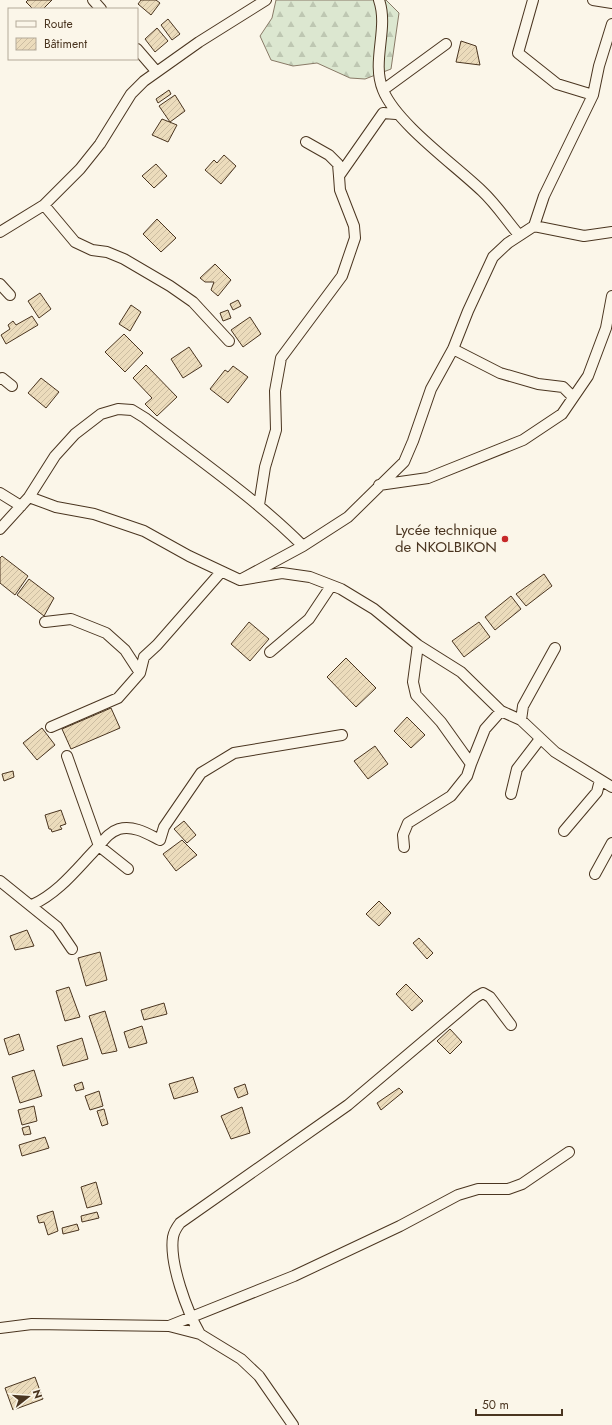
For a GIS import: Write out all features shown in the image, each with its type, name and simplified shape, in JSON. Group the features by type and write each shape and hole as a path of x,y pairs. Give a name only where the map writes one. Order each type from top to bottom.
{"street":[{"path":"93,0 100,8"},
{"path":"0,232 44,205 80,169 100,144 132,94 156,70 265,0"},
{"path":"380,0 383,10 378,63 383,90 396,114 483,193 519,235"},
{"path":"533,0 518,53 557,84 593,95"},
{"path":"593,0 612,3"},
{"path":"240,580 303,546 348,517 404,462 431,390 454,349 468,311 493,258 508,243 534,226 544,196 593,95 599,66 612,24"},
{"path":"383,90 446,44"},
{"path":"138,50 156,70"},
{"path":"339,176 383,113 396,114"},
{"path":"259,505 264,467 276,430 275,391 281,358 342,276 355,238 354,226 340,190 338,164 329,155 306,142"},
{"path":"44,205 75,242 92,250 107,252 124,259 170,286 192,302 229,341"},
{"path":"534,226 584,236 612,232"},
{"path":"0,284 10,295"},
{"path":"379,485 428,478 524,440 562,414 588,376 609,327 612,296"},
{"path":"454,349 500,373 538,384 563,387 573,397"},
{"path":"0,379 2,378 12,386"},
{"path":"0,529 21,506 55,456 75,434 101,414 118,409 132,410 145,418 259,505 303,546"},
{"path":"0,493 21,506"},
{"path":"28,497 56,507 94,514 144,530 221,572 240,580 282,573 310,577 341,589 374,609 418,645 461,672 501,711 521,720 555,752 612,787"},
{"path":"51,727 118,698 140,673 144,657 157,645 221,572"},
{"path":"270,652 309,619 330,586"},
{"path":"45,622 71,619 106,633 125,650 140,673"},
{"path":"418,645 413,682 416,695 441,722 471,764"},
{"path":"521,720 523,706 555,648"},
{"path":"404,847 403,835 408,823 451,796 467,776 485,729 501,711"},
{"path":"32,905 45,899 58,889 99,846 106,835 120,828 139,829 160,840 164,827 201,773 234,753 342,735"},
{"path":"511,794 517,769 540,739"},
{"path":"67,756 99,846 128,869"},
{"path":"564,831 597,792 600,780"},
{"path":"595,874 612,843"},
{"path":"0,881 32,905 57,927 72,949"},
{"path":"200,1334 191,1318 178,1278 172,1250 173,1236 180,1223 348,1106 476,997 483,993 490,997 511,1025"},
{"path":"169,1326 294,1276 400,1226 458,1195 478,1189 508,1189 522,1184 570,1152"},
{"path":"0,1328 32,1324 169,1326 200,1334 241,1359 259,1376 293,1425"}],"green space":[{"path":"276,0 386,0 399,13 391,69 365,79 350,78 317,63 293,66 271,60 260,36 272,18"}],"building":[{"path":"28,0 52,0 44,8 32,8 26,2"},
{"path":"141,0 156,0 160,3 151,15 138,4"},
{"path":"168,19 180,34 172,40 161,25"},
{"path":"157,28 168,41 155,52 145,39"},
{"path":"461,41 476,46 480,65 456,62"},
{"path":"169,90 171,94 158,103 156,99"},
{"path":"175,95 185,111 170,122 159,106"},
{"path":"162,119 177,125 168,142 152,135"},
{"path":"224,155 236,166 221,184 205,170 214,160 217,163"},
{"path":"156,164 167,176 154,188 142,176"},
{"path":"157,219 176,238 161,252 143,234"},
{"path":"215,264 231,280 218,296 211,290 214,282 205,282 200,278"},
{"path":"40,293 51,309 39,318 28,301"},
{"path":"238,300 241,306 233,310 230,304"},
{"path":"131,305 141,312 130,331 119,324"},
{"path":"228,310 231,318 223,321 220,313"},
{"path":"32,316 38,325 6,344 1,335 10,329 8,325 13,321 16,325"},
{"path":"250,317 261,334 243,347 231,330"},
{"path":"124,334 143,353 125,372 105,352"},
{"path":"189,347 202,366 183,378 171,359"},
{"path":"146,365 177,397 157,416 145,404 152,398 133,378"},
{"path":"233,366 248,377 228,403 210,389 225,370 228,372"},
{"path":"41,378 59,392 46,408 28,393"},
{"path":"2,556 28,576 15,595 0,583 0,558"},
{"path":"544,574 552,586 526,606 516,594"},
{"path":"29,579 54,598 44,616 17,595"},
{"path":"511,596 521,609 495,630 485,617"},
{"path":"249,622 269,639 250,661 231,644"},
{"path":"479,622 490,637 464,657 452,641"},
{"path":"346,658 376,688 356,707 327,677"},
{"path":"111,708 120,728 71,749 62,729"},
{"path":"407,717 425,735 411,748 394,731"},
{"path":"42,728 55,745 37,760 23,743"},
{"path":"375,746 388,764 368,779 354,761"},
{"path":"13,771 14,777 4,781 2,774"},
{"path":"61,810 66,824 60,826 62,829 52,832 51,829 49,829 45,815"},
{"path":"184,821 196,835 187,843 174,829"},
{"path":"182,840 197,855 176,871 163,854"},
{"path":"379,901 391,913 379,926 366,914"},
{"path":"27,930 34,946 15,950 10,936"},
{"path":"419,938 433,953 427,959 413,943"},
{"path":"100,952 107,980 86,986 78,958"},
{"path":"406,984 423,1001 412,1011 396,994"},
{"path":"69,987 80,1017 65,1021 56,991"},
{"path":"164,1003 167,1014 144,1020 141,1010"},
{"path":"105,1011 117,1051 102,1054 89,1016"},
{"path":"142,1026 147,1043 129,1048 124,1032"},
{"path":"450,1029 462,1042 450,1054 437,1041"},
{"path":"19,1034 24,1050 9,1055 4,1039"},
{"path":"82,1038 88,1059 63,1066 57,1046"},
{"path":"34,1070 42,1096 20,1103 12,1077"},
{"path":"193,1077 198,1092 174,1099 169,1084"},
{"path":"82,1082 84,1089 76,1091 74,1085"},
{"path":"245,1084 248,1094 238,1098 234,1088"},
{"path":"399,1088 403,1092 381,1110 377,1103"},
{"path":"99,1091 103,1106 90,1110 85,1096"},
{"path":"34,1106 37,1121 22,1125 18,1110"},
{"path":"242,1107 250,1133 231,1139 221,1116"},
{"path":"104,1109 108,1124 102,1126 97,1111"},
{"path":"29,1126 31,1134 24,1135 22,1128"},
{"path":"45,1137 49,1148 22,1156 19,1145"},
{"path":"96,1182 102,1204 87,1208 81,1187"},
{"path":"53,1211 58,1231 48,1235 44,1222 39,1223 37,1216"},
{"path":"97,1212 99,1218 82,1222 81,1216"},
{"path":"77,1224 79,1230 63,1234 62,1228"},
{"path":"35,1377 43,1399 13,1410 5,1388"}],"place":[{"name":"Lycée technique de NKOLBIKON","path":"505,539"}]}
